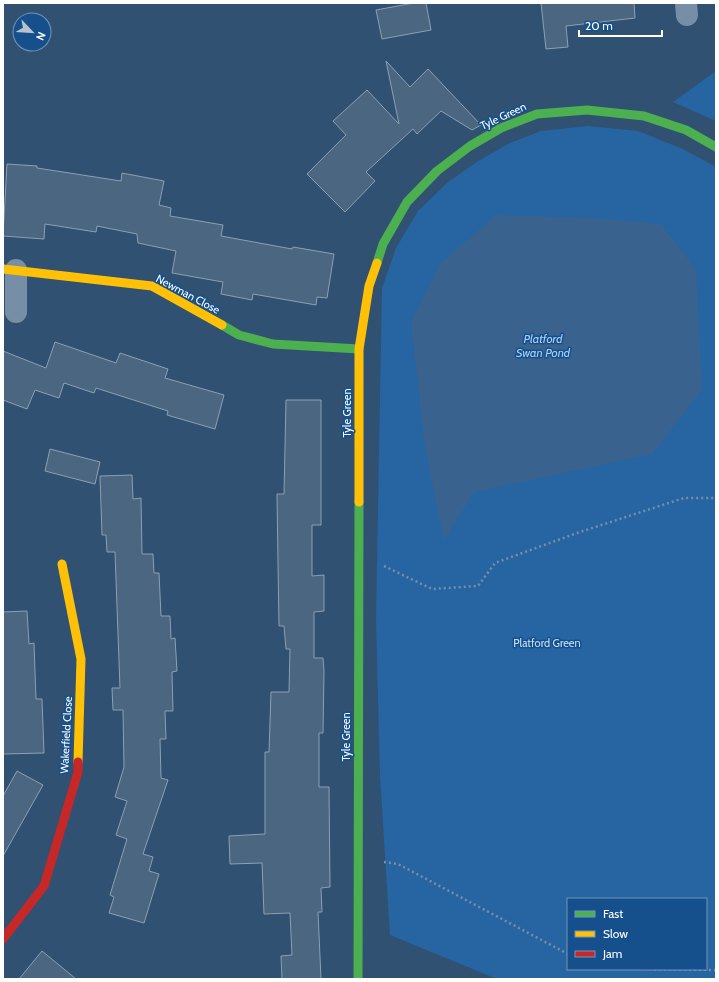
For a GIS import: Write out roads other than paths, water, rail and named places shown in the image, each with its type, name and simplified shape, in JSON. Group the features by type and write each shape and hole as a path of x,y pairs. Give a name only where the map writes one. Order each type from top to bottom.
{"street":[{"name":"Tyle Green","path":"358,979 359,349 369,286 383,244 407,202 437,171 470,146 501,128 537,114 587,110 644,116 686,130 716,147"},
{"name":"Newman Close","path":"10,270 152,286 239,335 273,344 359,349"},
{"path":"10,270 16,312"},
{"name":"Wakerfield Close","path":"3,939 44,886 78,772 81,659 62,564"}],"water":[{"name":"Platford Swan Pond","path":"496,215 593,218 661,224 696,269 702,390 652,454 474,492 444,540 425,447 411,322 441,263"}],"park label":[{"name":"Platford Green","path":"547,643"}]}
